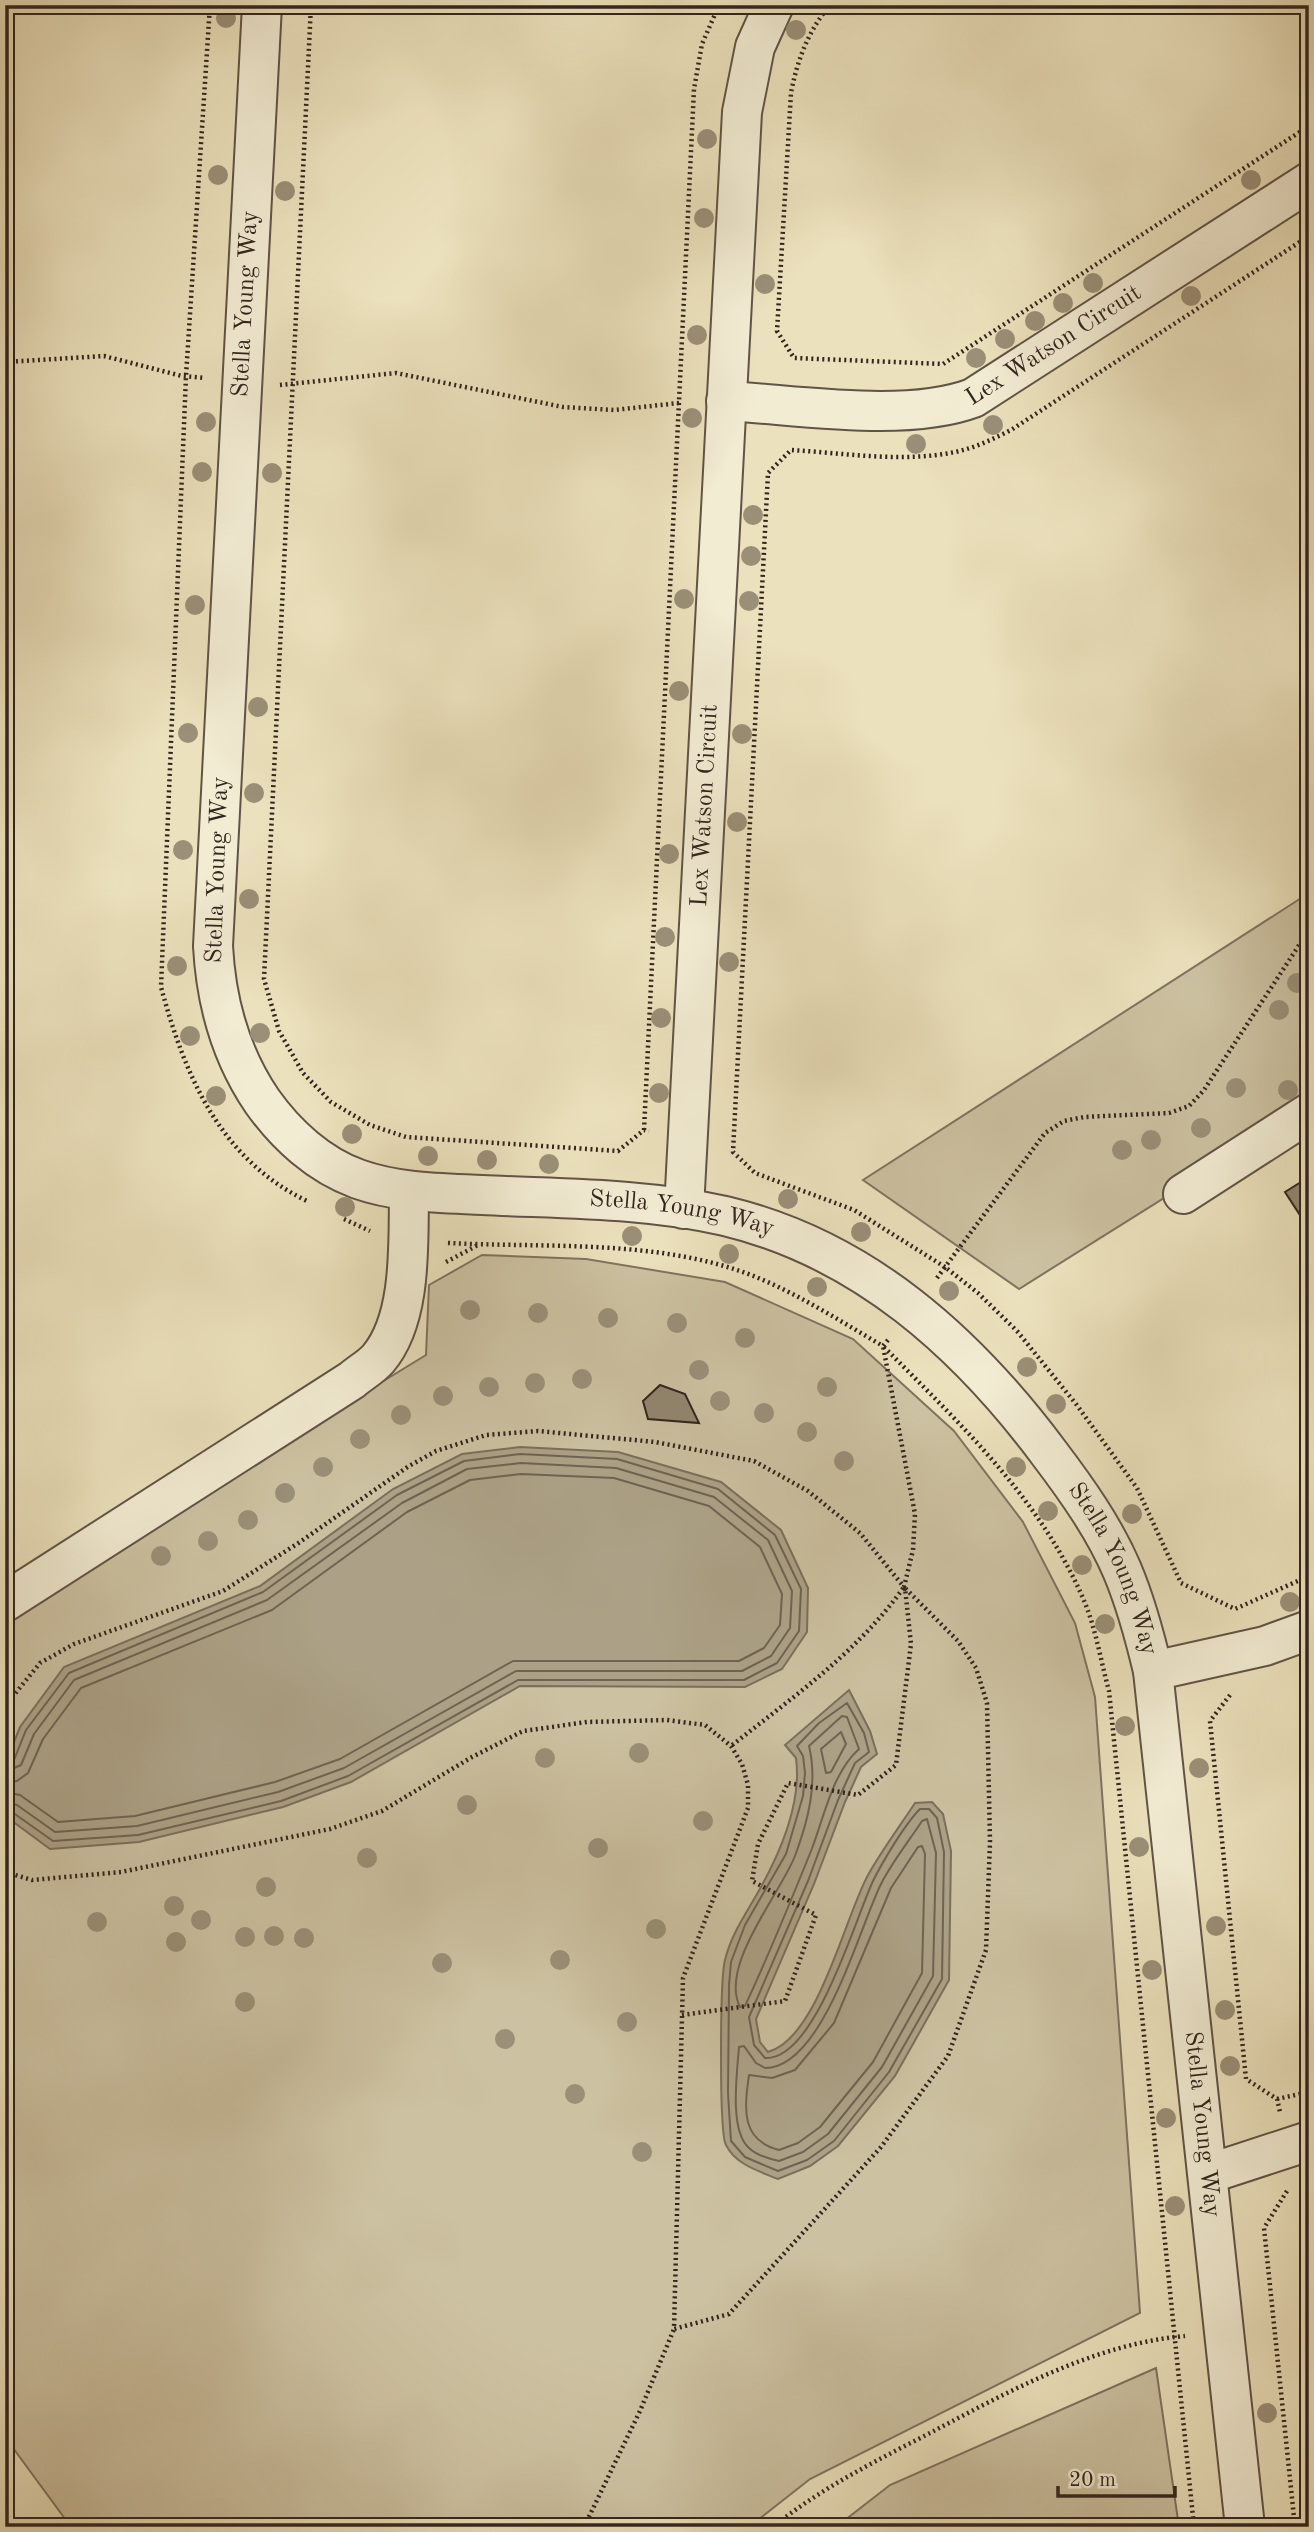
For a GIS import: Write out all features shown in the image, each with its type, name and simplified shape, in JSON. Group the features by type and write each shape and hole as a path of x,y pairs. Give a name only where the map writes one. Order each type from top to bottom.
{"street":[{"name":"Stella Young Way","path":"262,5 213,946 219,1006 228,1035 249,1080 271,1113 290,1135 335,1169 383,1186 410,1191 684,1209 765,1228 845,1262 915,1309 985,1374 1016,1410 1088,1507 1121,1569 1138,1614 1153,1671 1245,2527"},
{"name":"Lex Watson Circuit","path":"684,1209 742,112 755,47 774,5"},
{"name":"Lex Watson Circuit","path":"726,401 906,411 951,406 973,398 1309,182"},
{"path":"1184,1194 1309,1113"},
{"path":"5,1602 326,1397 378,1360 395,1331 407,1272 410,1191"},
{"path":"1153,1671 1265,1646 1309,1630"},
{"path":"1208,2174 1300,2143"}],"path":[{"path":"210,5 187,376 161,988 177,1046 198,1092 227,1138 280,1188 316,1205"},
{"path":"311,5 290,386 264,979 279,1031 303,1073 331,1102 370,1125 406,1137 618,1151 644,1130 694,89 702,44 719,5"},
{"path":"830,5 808,38 796,66 791,93 777,331 794,358 943,363 1309,126"},
{"path":"1309,236 1011,430 985,443 957,452 927,456 791,450 768,473 733,1152 755,1173 854,1210 945,1267 978,1293 1017,1331 1076,1404 1137,1488 1181,1583 1235,1609 1309,1576"},
{"path":"5,362 104,356 187,376 290,386 396,373 563,407 614,410 679,403"},
{"path":"883,1346 915,1309 1045,1133 1065,1121 1084,1117 1169,1113 1189,1105 1204,1090 1309,930"},
{"path":"340,1217 376,1234 408,1242 618,1250 707,1262 750,1274 791,1293 883,1346 994,1459 1056,1545 1085,1604 1109,1691 1194,2527"},
{"path":"681,2015 785,2001 816,1914 752,1881 758,1844 788,1783 858,1795 896,1765 911,1644 904,1587 913,1550 915,1514 883,1346"},
{"path":"5,1706 40,1663 74,1644 223,1591 297,1544 409,1466 436,1451 486,1434 538,1432 655,1442 754,1461 808,1492 860,1533 904,1587 958,1642 976,1668 987,1703 990,1842 986,1950 948,2056 881,2147 729,2314 674,2329"},
{"path":"731,1746 847,1653 882,1619 904,1587"},
{"path":"1240,1692 1228,1695 1210,1721 1246,2079 1276,2099 1300,2143 1299,2186 1288,2189 1264,2228 1295,2527"},
{"path":"5,1872 32,1880 121,1872 330,1829 382,1811 504,1740 544,1726 600,1721 690,1722 718,1733 731,1746 742,1764 748,1785 748,1808 683,1978 674,2329 640,2411 584,2527"},
{"path":"1276,2099 1309,2092"},
{"path":"773,2527 810,2497 1058,2369 1141,2342 1224,2333"}],"shaded area":[{"path":"1309,893 1309,1107 1019,1289 863,1180"},
{"path":"482,1255 586,1259 725,1282 853,1339 954,1431 1023,1522 1075,1623 1095,1697 1140,2313 810,2479 749,2527 71,2527 5,2437 5,1612 426,1355 429,1285"},
{"path":"1156,2368 1179,2527 836,2527 890,2485"}],"water":[{"path":"520,1447 618,1452 721,1482 781,1530 808,1588 807,1632 782,1669 745,1687 520,1686 351,1782 283,1807 139,1842 50,1849 8,1818 5,1764 20,1727 64,1667 260,1586 393,1489 462,1454"},
{"path":"849,1690 870,1731 877,1754 861,1767 845,1802 814,1884 756,2019 760,2042 768,2052 786,2042 801,2025 828,1975 868,1875 915,1803 932,1802 943,1814 951,1851 949,1980 895,2076 838,2146 810,2166 778,2179 742,2162 726,2145 722,2113 723,1973 735,1934 774,1862 792,1811 796,1793 796,1758 785,1745"}],"building":[{"path":"1309,1177 1309,1229 1285,1192"},
{"path":"660,1385 685,1394 699,1423 648,1419 643,1401"}]}
